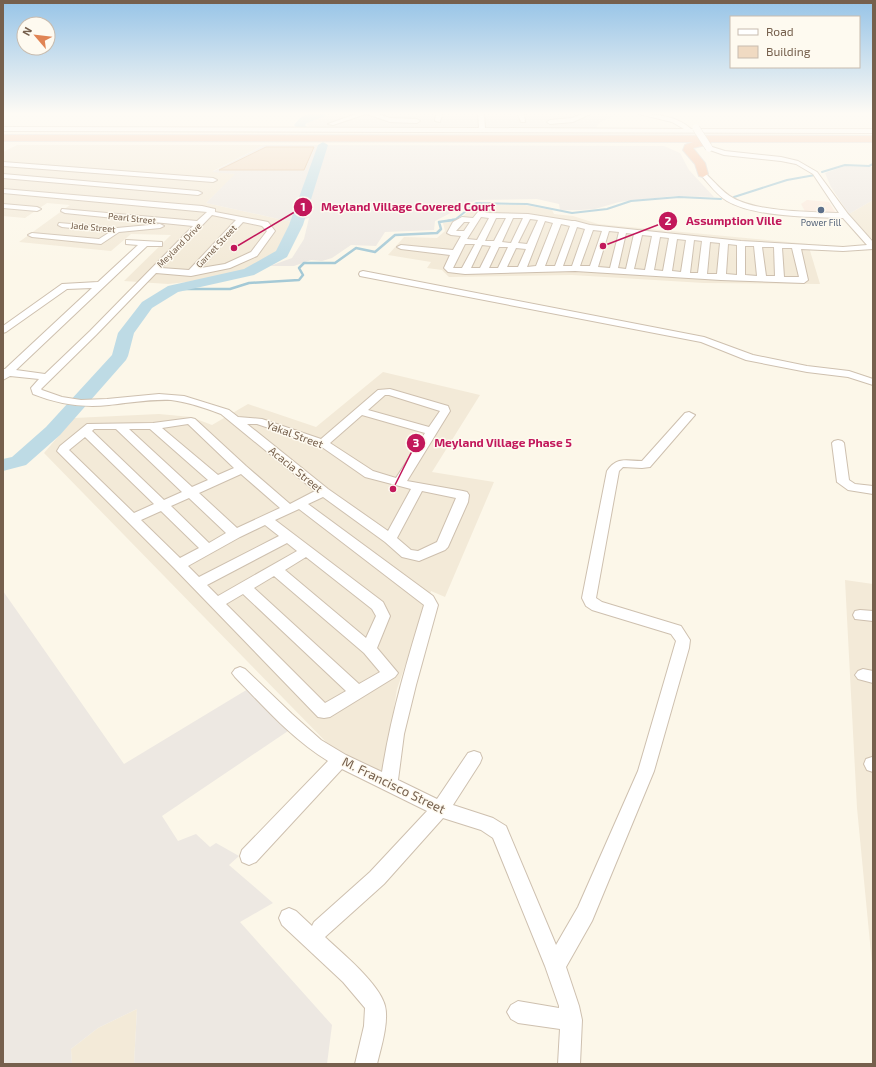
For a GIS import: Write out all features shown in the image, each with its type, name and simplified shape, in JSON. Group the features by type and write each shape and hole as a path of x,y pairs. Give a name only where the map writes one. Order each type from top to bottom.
{"highway":[{"path":"696,164 703,174"},
{"path":"700,164 703,174"}],"street":[{"path":"3,164 213,180 182,207"},
{"path":"796,164 807,168 819,176 845,216 870,239 873,247 843,250 796,246 741,243 638,233 590,227 558,221 539,214 488,207 478,218 448,268 451,270 465,271 575,268 721,277 804,280 796,246"},
{"path":"703,174 722,194 730,200 743,205 785,213 845,216"},
{"path":"3,176 198,193"},
{"name":"Meyland Drive","path":"3,191 211,210 211,213 153,270 93,333 36,388 37,392 53,398 86,403"},
{"path":"3,206 37,209"},
{"name":"Pearl Street","path":"65,211 200,224"},
{"path":"45,237 78,212"},
{"path":"153,270 190,273 227,266 254,254 271,231 265,224 211,213"},
{"path":"462,244 451,233 456,224 462,219 494,215 528,216 539,214"},
{"path":"521,270 530,247 539,214"},
{"path":"465,271 481,243 494,215"},
{"path":"483,271 511,215"},
{"path":"501,270 528,216"},
{"name":"Garnet Street","path":"190,273 241,219"},
{"name":"Jade Street","path":"62,225 117,230 162,226 170,221"},
{"path":"539,270 558,221"},
{"path":"558,269 575,224"},
{"path":"575,268 590,227"},
{"path":"593,270 606,229"},
{"path":"32,236 101,242 117,230"},
{"path":"612,271 623,231"},
{"path":"629,272 638,233"},
{"path":"649,273 656,234"},
{"path":"667,274 672,236"},
{"path":"685,275 690,238"},
{"path":"702,276 706,240"},
{"path":"721,277 724,241"},
{"path":"128,242 159,244"},
{"path":"4,373 145,243"},
{"path":"404,244 481,243 530,247"},
{"path":"741,243 741,278"},
{"path":"758,244 762,278"},
{"path":"778,245 780,279"},
{"path":"408,255 451,261"},
{"path":"364,274 485,299 704,340 750,358 807,369 849,374 873,382"},
{"path":"3,330 65,286 101,285"},
{"path":"4,373 46,377"},
{"path":"323,443 382,392 390,392 437,404 444,408 445,411 399,484"},
{"name":"Acacia Street","path":"86,403 146,398 182,398 205,404 225,412 324,492 407,554 414,556 419,556 440,547 443,544 462,502 463,495"},
{"path":"360,411 432,431"},
{"path":"555,966 585,914 646,771 682,648 683,640 676,630 597,606 590,602 589,598 613,471 620,465 628,463 646,464 689,415"},
{"name":"Yakal Street","path":"236,420 258,421 323,443 366,473 399,484 463,495"},
{"path":"389,784 396,734 408,685 431,605 428,600 242,469 191,421 153,426 91,426 64,448 63,451 179,565 324,712 390,673"},
{"path":"153,426 216,480"},
{"path":"120,427 235,534"},
{"path":"85,431 208,549"},
{"path":"838,443 843,482 852,487 873,490"},
{"path":"132,519 242,469"},
{"path":"390,540 418,488"},
{"path":"179,565 235,534 324,492"},
{"path":"265,519 378,606 382,616 369,649"},
{"path":"197,584 288,536"},
{"path":"216,603 307,551"},
{"path":"275,569 369,649 396,680 408,685"},
{"path":"244,587 357,692"},
{"name":"M. Francisco Street","path":"240,673 315,745 340,760 440,810 471,818 487,824 500,832 555,966 569,1006 571,1020 569,1064"},
{"path":"321,930 377,878 440,810 474,758"},
{"path":"249,856 340,760"},
{"path":"289,918 361,988 375,1006 374,1025 366,1064"},
{"path":"518,1012 571,1020"}],"shaded area":[{"path":"3,164 227,164 213,171 236,174 206,203 292,222 278,254 244,271 197,281 168,284 124,281 171,235 131,234 111,251 19,242 70,205 47,203 25,218 3,216"},
{"path":"228,164 686,164 689,170 714,197 674,196 619,202 595,209 581,210 560,210 559,204 537,199 476,200 435,221 434,230 385,232 376,246 351,245 332,258 322,261 311,260 294,266 270,266 292,258 304,239 309,218 292,222 206,203 235,174 212,172"},
{"path":"845,166 873,167 873,200 849,214 831,187 825,173"},
{"path":"807,200 829,202 837,215 806,213 801,204"},
{"path":"873,200 873,238 871,238 849,214"},
{"path":"478,204 525,205 552,210 554,214 573,216 598,224 808,244 820,284 704,283 572,275 449,277 442,270 427,268 431,262 388,255 404,237 437,238 445,231 443,223 458,220"},
{"path":"383,372 480,395 432,472 494,482 445,597 431,591 397,689 383,777 330,746 44,453 74,418 159,414 191,417 212,425 248,404 316,427"},
{"path":"845,580 873,584 873,974 857,808"},
{"path":"3,591 124,764 248,689 288,731 162,816 178,841 196,834 210,847 216,843 239,856 229,865 273,903 240,922 332,1025 327,1064 134,1064 137,1009 98,1028 71,1049 72,1064 3,1064"},
{"path":"137,1009 134,1064 72,1064 71,1049 98,1028"}],"building":[{"path":"232,164 307,164 304,170 219,170"}],"waterway":[{"path":"3,465 19,461 53,431 120,356 126,333 147,305 173,289 249,272 282,254 296,225 317,164"},
{"path":"822,172 845,165 869,166 873,164"},
{"path":"734,197 787,180 815,175"},
{"path":"449,221 456,219 476,203 527,204 572,213 607,209 631,201 679,197 721,199"},
{"path":"449,221 453,220"},
{"path":"173,289 230,289 249,283 299,280 303,275 299,268 304,263 335,263 356,248 375,252 395,235 437,233 441,229 439,222 449,221"}],"place":[{"name":"Power Fill","path":"821,210"},
{"name":"Assumption Ville","path":"603,246"},
{"name":"Meyland Village Covered Court","path":"234,248"},
{"name":"Meyland Village Phase 5","path":"393,489"}]}
